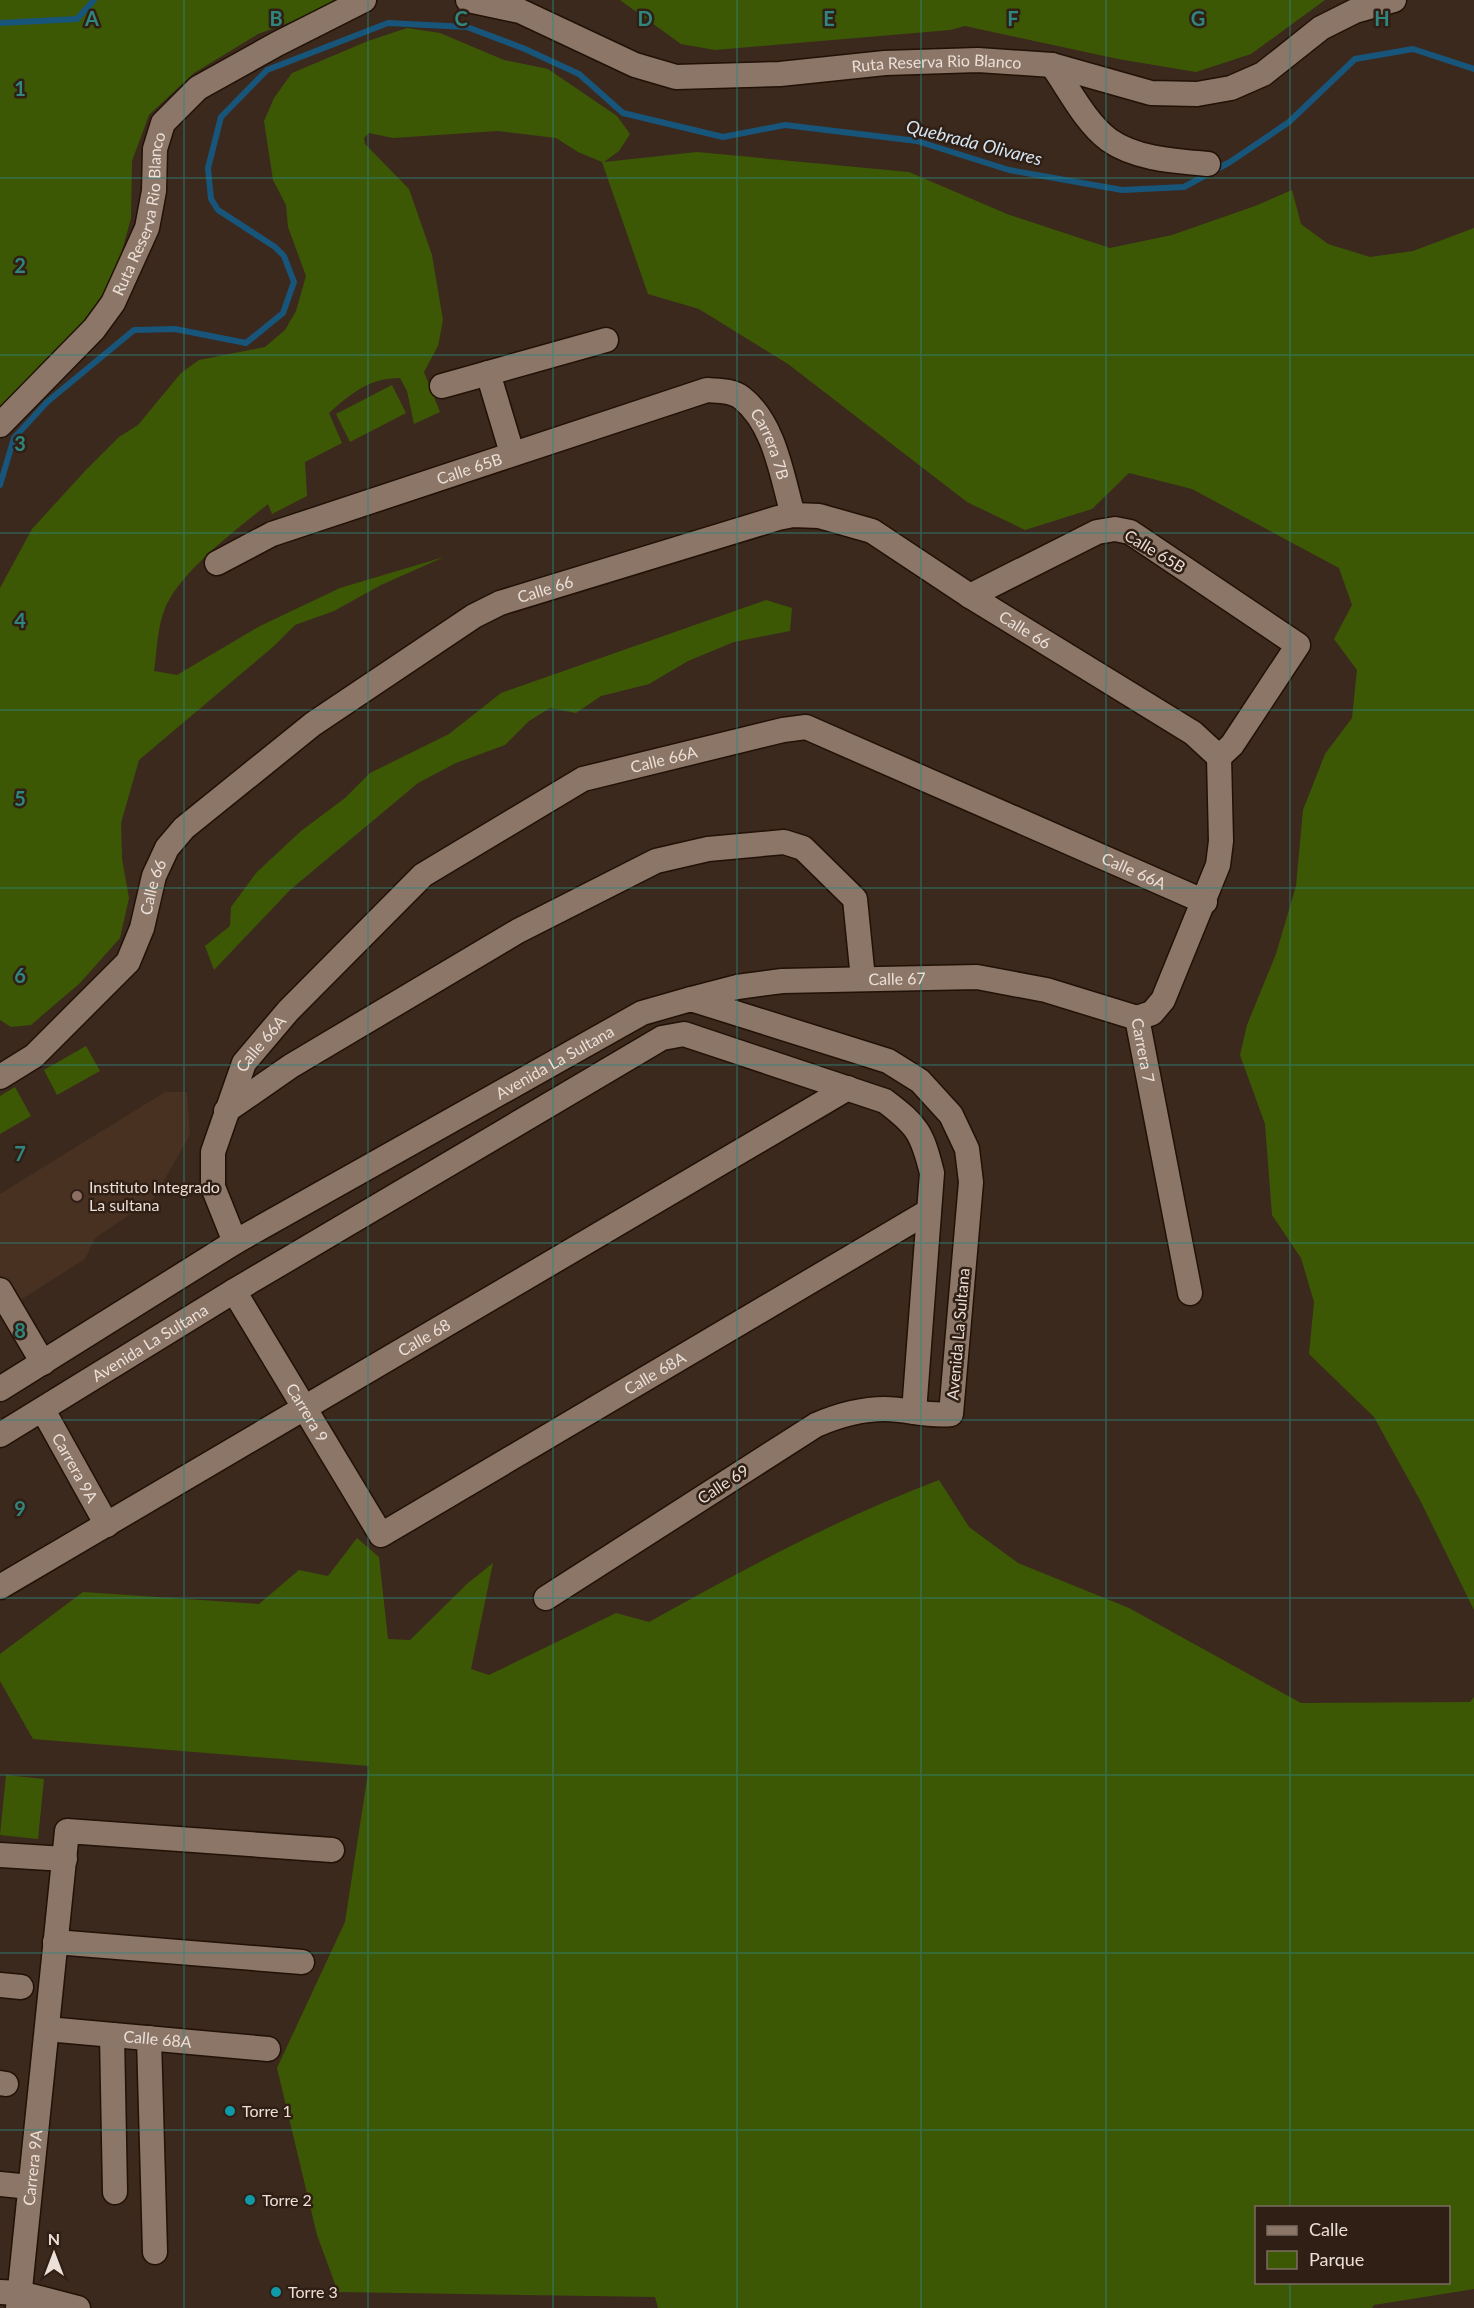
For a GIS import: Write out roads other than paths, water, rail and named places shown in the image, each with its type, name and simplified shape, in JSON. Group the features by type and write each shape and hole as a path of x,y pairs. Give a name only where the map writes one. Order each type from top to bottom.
{"street":[{"name":"Ruta Reserva Rio Blanco","path":"0,425 94,329 114,303 147,228 154,191 155,149 163,123 198,88 277,44 364,0"},
{"name":"Ruta Reserva Rio Blanco","path":"468,0 520,11 635,65 676,77 780,74 885,63 978,60 1052,65 1151,93 1197,94 1231,88 1263,74 1321,28 1355,11 1394,0"},
{"path":"1052,65 1088,118 1109,140 1135,152 1168,161 1208,164"},
{"path":"442,386 606,340"},
{"path":"488,373 512,453"},
{"name":"Calle 65B","path":"217,563 272,534 706,390 725,391"},
{"name":"Carrera 7B","path":"725,391 742,397 766,429 793,515"},
{"name":"Calle 66","path":"0,1077 34,1056 128,962 142,928 154,876 167,848 184,828 313,724 474,616 500,603 793,515 819,516 872,531 970,596 1193,734 1219,757"},
{"name":"Calle 65B","path":"970,596 1097,532 1115,529 1130,532 1298,645 1232,745 1219,757"},
{"name":"Calle 66A","path":"235,1242 213,1187 213,1152 244,1063 288,1011 423,875 583,779 783,730 806,727 881,762 1205,902"},
{"name":"Carrera 7","path":"1190,1293 1137,1018 1152,1013 1163,1000 1205,902 1218,865 1221,841 1219,757"},
{"name":"Calle 66A","path":"226,1111 301,1060 518,931 656,861 708,849 784,842 803,848 855,899 863,980"},
{"name":"Calle 67","path":"691,999 737,987 782,981 977,977 1046,990 1137,1018"},
{"path":"691,999 684,1034 885,1101 906,1117 924,1140 932,1173 914,1412"},
{"name":"Avenida La Sultana","path":"0,1389 235,1242 642,1013 691,999 888,1061 920,1081 951,1115 967,1149 971,1182 951,1414 932,1416 914,1412"},
{"name":"Avenida La Sultana","path":"0,1435 234,1291 662,1038 684,1034"},
{"name":"Calle 68","path":"0,1587 307,1409 849,1088"},
{"name":"Calle 68A","path":"381,1534 929,1211"},
{"path":"0,1290 43,1363"},
{"name":"Carrera 9","path":"234,1291 381,1534"},
{"name":"Calle 69","path":"546,1598 816,1425 849,1412 885,1409 914,1412"},
{"name":"Carrera 9A","path":"43,1410 107,1525"},
{"name":"Carrera 9A","path":"13,2298 30,2187 67,1831 332,1850"},
{"path":"0,1855 65,1859"},
{"path":"55,1942 302,1962"},
{"name":"Calle 68A","path":"47,2029 268,2049"},
{"path":"112,2035 115,2192"},
{"path":"149,2038 155,2252"},
{"path":"0,2184 30,2187"},
{"path":"13,2298 78,2308"}],"waterway":[{"path":"0,23 77,19 94,0"},
{"name":"Quebrada Olivares","path":"0,485 14,438 47,402 134,330 175,329 246,343 283,313 294,282 284,256 275,247 218,210 211,199 208,168 221,117 267,70 388,23 467,27 525,49 579,74 623,113 723,137 785,125 917,141 1009,170 1122,190 1184,187 1230,162 1289,122 1355,59 1413,49 1474,69"}],"place":[{"name":"Instituto Integrado La sultana","path":"77,1196"},
{"name":"Torre 1","path":"230,2111"},
{"name":"Torre 2","path":"250,2200"},
{"name":"Torre 3","path":"276,2292"}]}
